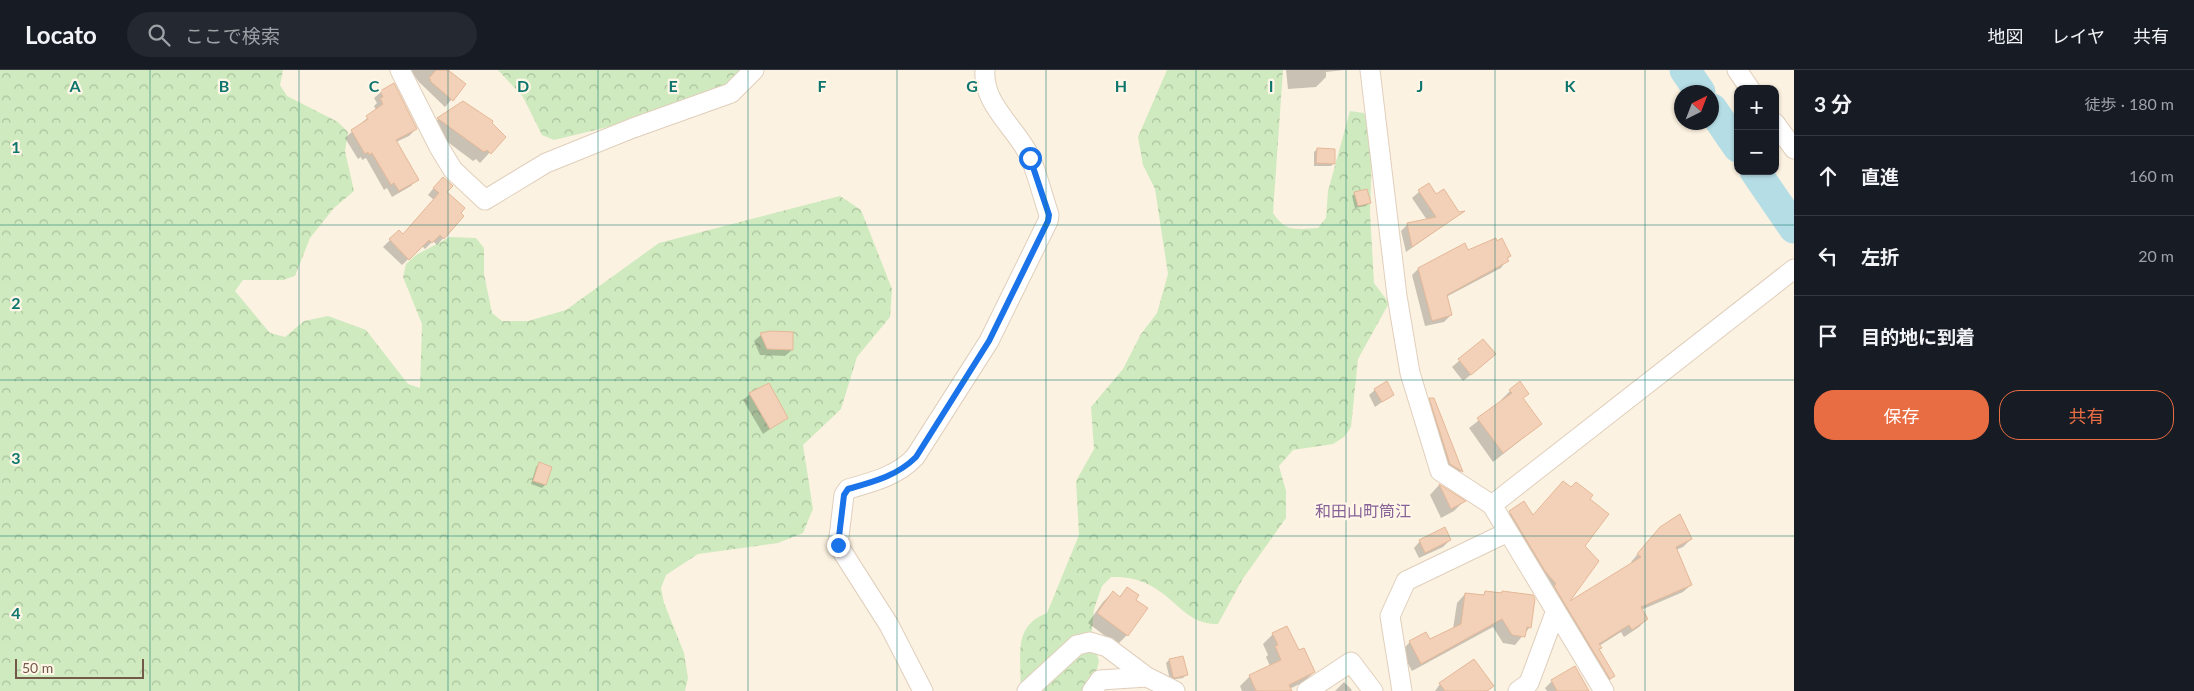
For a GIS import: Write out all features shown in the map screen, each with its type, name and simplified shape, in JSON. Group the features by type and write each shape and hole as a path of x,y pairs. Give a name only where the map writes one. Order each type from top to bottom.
{"street":[{"path":"400,70 439,147 453,170 486,200 546,163 633,128 731,93 754,70"},
{"path":"923,691 889,625 838,545 844,495 848,489 874,482 905,468 916,457 989,341 1048,221 1049,215 1030,158 993,103 984,79 985,70"},
{"path":"1370,70 1397,296 1410,373 1440,471 1492,505 1555,613 1604,691"},
{"path":"1736,70 1747,85"},
{"path":"1779,128 1794,149"},
{"path":"1492,505 1792,270"},
{"path":"1402,691 1390,616 1406,581 1508,532"},
{"path":"1518,691 1529,683 1555,613"},
{"path":"1027,691 1077,645 1090,642 1107,647 1148,677 1175,691"},
{"path":"1307,691 1351,662 1374,691"},
{"path":"1092,691 1100,680 1148,677"}],"green space":[{"path":"0,70 283,70 280,85 287,96 338,122 348,132 345,151 354,191 334,208 310,238 295,276 283,280 243,280 235,291 270,333 285,337 304,321 328,316 366,330 408,384 420,388 422,324 403,277 406,264 416,255 450,237 476,238 484,248 484,274 492,313 502,321 528,321 566,310 659,243 840,196 861,210 892,289 890,317 857,357 841,409 803,445 813,509 803,533 778,543 698,554 666,575 661,588 664,603 684,653 688,678 685,691 0,691"},
{"path":"498,70 757,70 744,84 661,114 554,140 542,135 523,97"},
{"path":"1167,70 1283,70 1273,213 1287,227 1318,228 1326,218 1328,191 1350,111 1364,113 1373,124 1370,212 1374,283 1389,303 1358,359 1351,427 1344,437 1333,444 1293,450 1279,466 1286,491 1286,518 1242,580 1218,624 1201,622 1144,582 1132,578 1111,577 1102,586 1094,609 1091,639 1099,661 1096,673 1085,691 1020,691 1020,656 1023,635 1035,619 1047,613 1079,535 1076,481 1094,449 1091,407 1123,369 1141,334 1157,313 1168,274 1155,189 1143,165 1138,137"}],"building":[{"path":"436,70 448,70 466,84 453,101 430,81 429,78"},
{"path":"394,83 417,129 396,140 419,180 399,191 394,183 391,185 372,153 369,155 368,152 365,154 351,130 368,119 366,116 383,104 380,98 383,97 380,91"},
{"path":"463,101 493,121 492,123 506,137 491,154 487,150 484,152 437,118"},
{"path":"1317,148 1335,149 1335,164 1316,163"},
{"path":"443,177 453,186 447,192 465,208 461,213 464,216 444,239 440,235 432,243 429,240 409,260 389,239 399,230 403,234 439,193 433,188"},
{"path":"1429,183 1436,194 1444,189 1459,212 1465,211 1412,247 1407,223 1436,217 1418,190"},
{"path":"1367,189 1371,203 1358,206 1354,192"},
{"path":"1496,238 1497,241 1502,238 1511,256 1507,258 1509,261 1447,295 1452,315 1432,321 1418,268 1465,243 1468,250"},
{"path":"771,331 793,332 793,350 767,349 760,333"},
{"path":"1483,339 1496,354 1471,375 1458,359"},
{"path":"1387,381 1394,395 1382,402 1374,389"},
{"path":"1520,381 1529,394 1523,398 1542,424 1503,453 1477,418 1512,393 1509,390"},
{"path":"769,383 788,418 770,429 749,393"},
{"path":"1429,398 1434,398 1463,472 1450,464"},
{"path":"539,462 552,467 546,485 533,481"},
{"path":"1563,481 1571,487 1576,482 1593,495 1590,499 1609,514 1585,546 1599,561 1570,601 1641,557 1637,554 1660,527 1680,514 1692,539 1676,547 1692,585 1641,607 1648,619 1632,630 1629,625 1599,644 1602,648 1599,649 1615,676 1610,679 1554,586 1556,584 1545,571 1509,511 1524,501 1533,515"},
{"path":"1439,484 1466,501 1451,509"},
{"path":"1445,527 1451,540 1425,553 1419,540"},
{"path":"1127,587 1139,595 1136,600 1148,608 1128,636 1097,613 1113,591 1120,597"},
{"path":"1485,591 1533,595 1535,599 1531,628 1527,627 1525,637 1512,635 1502,619 1421,664 1409,641 1426,632 1430,639 1461,624 1465,593 1484,595"},
{"path":"1287,626 1299,650 1304,648 1315,672 1289,685 1292,691 1256,691 1249,675 1281,660 1275,646 1278,645 1272,633"},
{"path":"1183,656 1188,675 1175,678 1173,677 1169,659"},
{"path":"1474,659 1494,686 1487,691 1445,691 1439,683"},
{"path":"1575,666 1589,691 1557,691 1551,680"}],"waterway":[{"path":"1685,70 1695,85"},
{"path":"1719,119 1734,141"},
{"path":"1758,175 1794,228"}],"district":[{"name":"和田山町筒江","path":"1363,510"}],"route":[{"path":"838,545 844,495 848,489 874,482 905,468 916,457 989,341 1048,221 1049,215 1030,158"}]}
